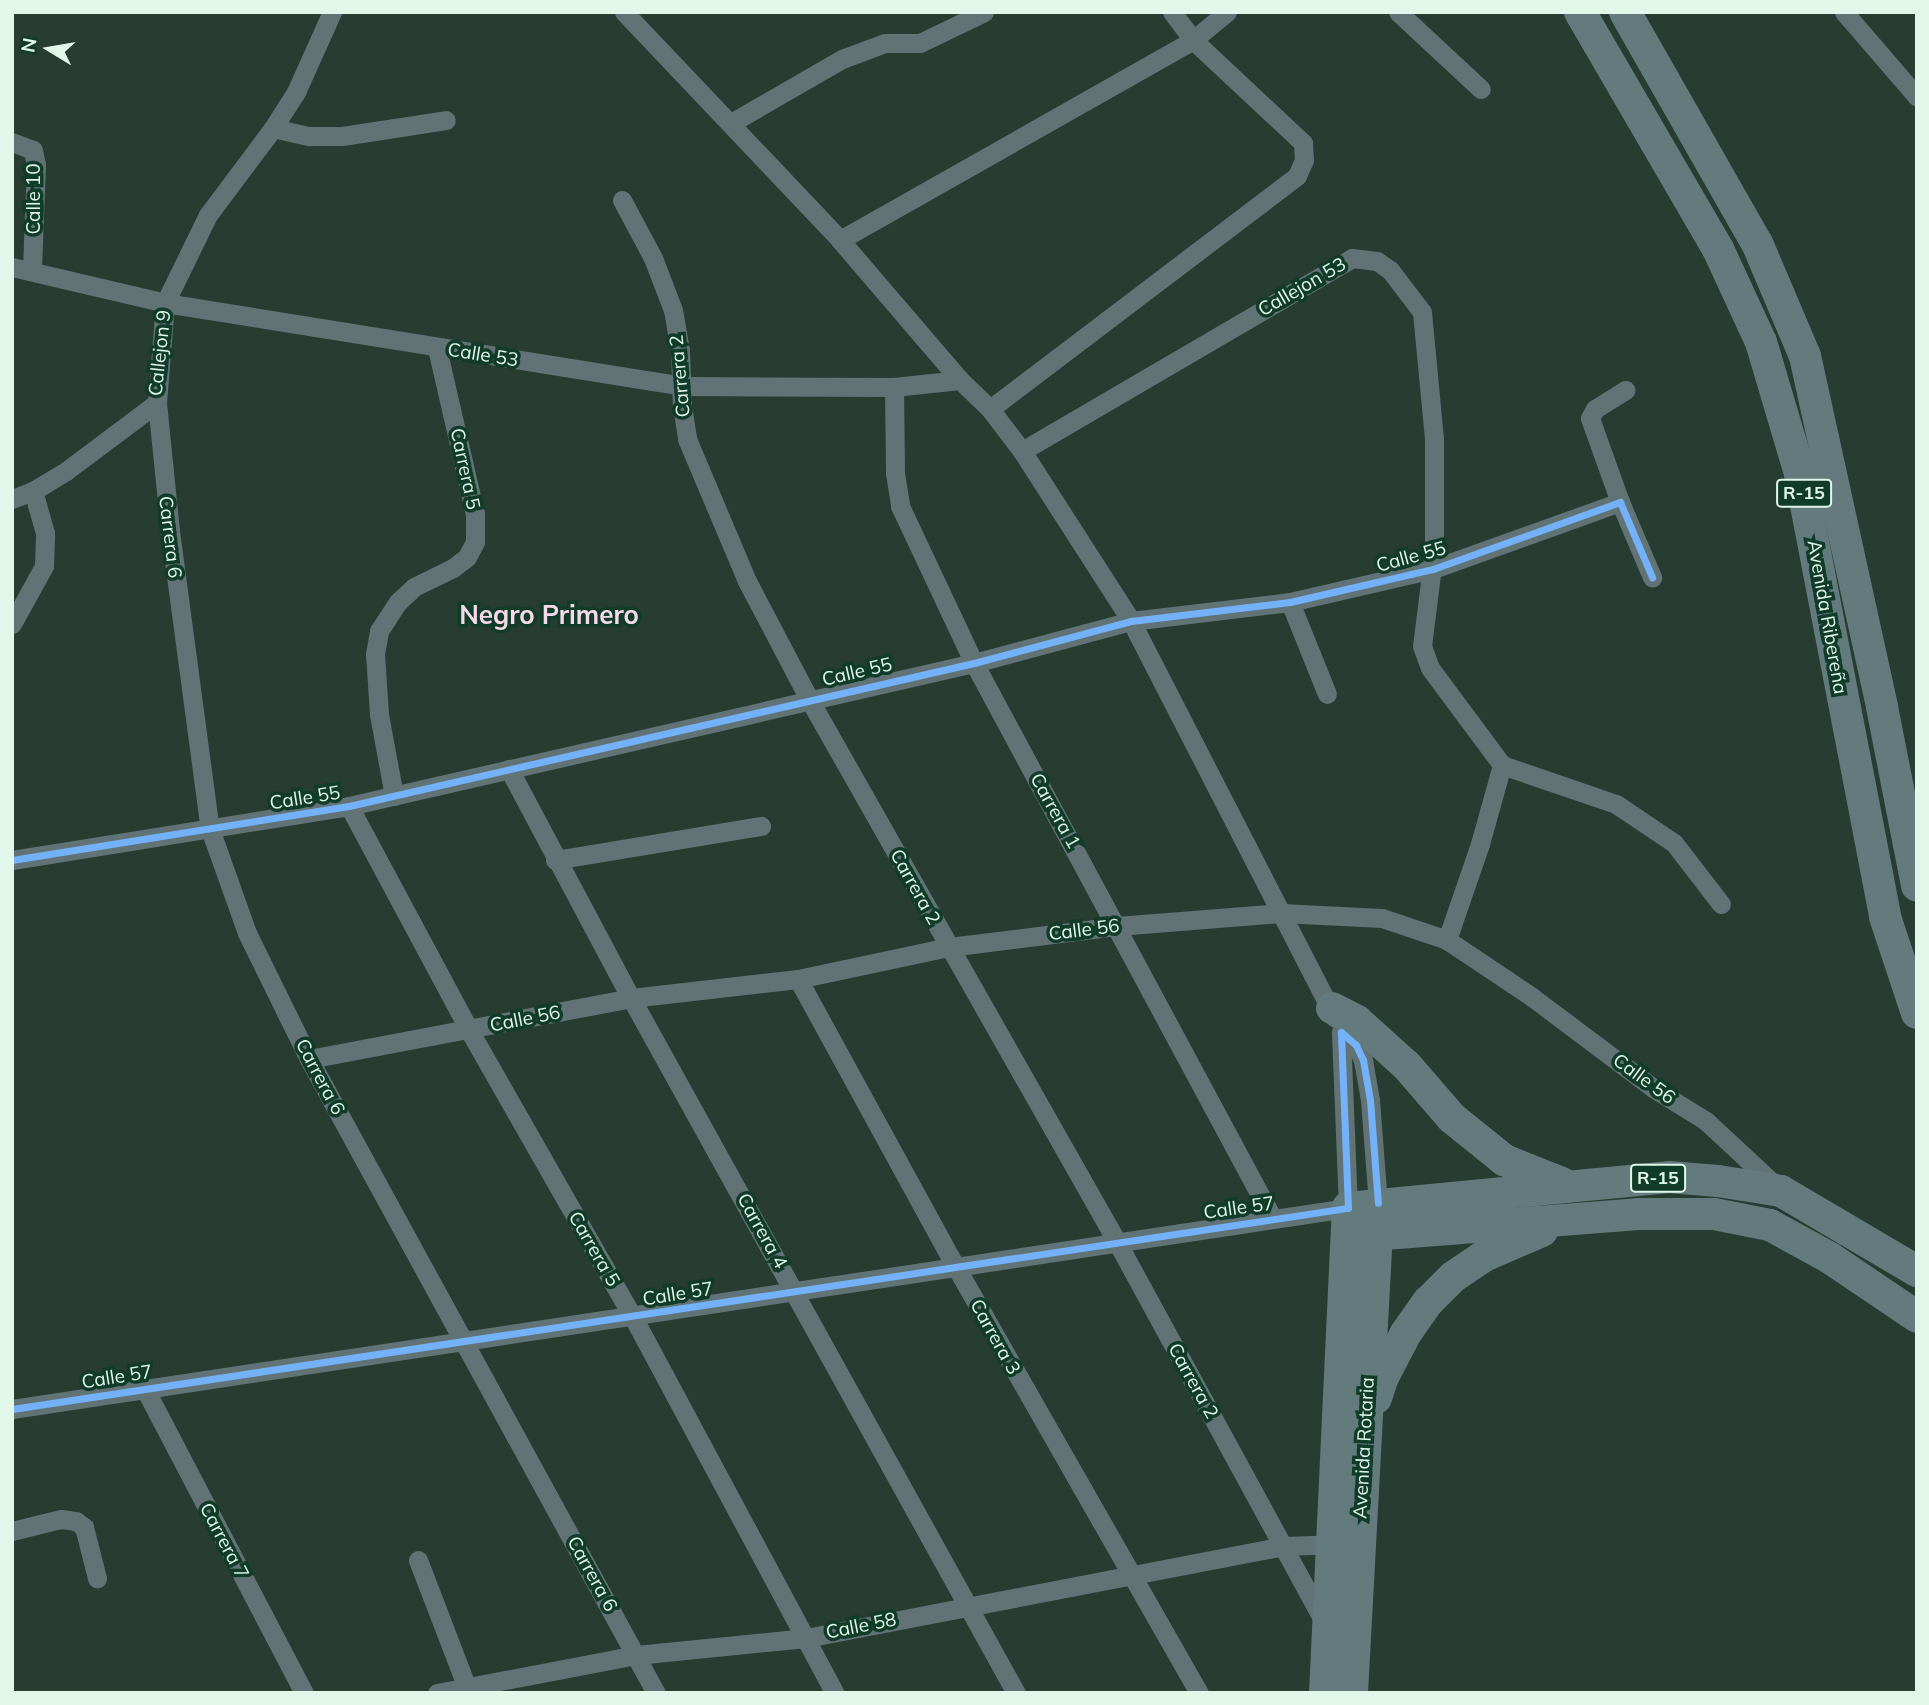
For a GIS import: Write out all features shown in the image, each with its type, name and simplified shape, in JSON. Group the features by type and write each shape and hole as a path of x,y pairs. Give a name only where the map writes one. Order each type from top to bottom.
{"main road":[{"name":"Avenida Ribereña","path":"1580,12 1712,237 1760,342 1800,474 1883,905 1917,1013"},
{"name":"Avenida Ribereña","path":"1625,12 1757,243 1805,356 1882,707 1917,887"},
{"path":"1336,1020 1357,1021 1407,1066 1452,1118 1504,1160 1569,1186"},
{"name":"R-15","path":"1363,1220 1569,1186 1669,1177 1781,1191 1917,1271"},
{"name":"R-15","path":"1363,1220 1714,1214 1770,1225 1830,1258 1917,1317"},
{"path":"1364,1447 1383,1377 1406,1333 1428,1302 1452,1278 1484,1256 1517,1240 1586,1218"},
{"name":"Avenida Rotaria","path":"1325,1693 1326,1627 1364,1447 1363,1220"},
{"name":"Avenida Rotaria","path":"1352,1693 1344,1544 1363,1220"}],"street":[{"name":"Callejon 9","path":"12,499 33,491 66,471 158,403 165,303 208,215 274,128 296,92 332,12"},
{"path":"624,12 840,240 960,380 990,409 1021,450 1131,621 1336,1020 1356,1045 1363,1060 1370,1100 1363,1220"},
{"path":"731,123 842,59 885,43 920,43 984,12"},
{"path":"990,409 1297,176 1304,160 1303,144 1193,40 1172,12"},
{"path":"840,240 1193,40 1227,12"},
{"path":"1398,12 1481,89"},
{"path":"1844,12 1917,97"},
{"path":"274,128 309,136 342,136 446,120"},
{"name":"Calle 10","path":"12,142 33,150 36,165 32,270"},
{"name":"Carrera 2","path":"622,200 653,258 673,310 684,386 682,406 687,439 747,581 809,699 1117,1242 1326,1627"},
{"name":"Callejon 53","path":"1021,450 1352,258 1377,261 1390,270 1422,312 1434,438 1433,569 1422,625 1422,646 1430,668 1502,765"},
{"name":"Calle 53","path":"12,267 165,303 684,386 894,387 960,380"},
{"name":"Carrera 5","path":"394,796 379,714 375,654 379,631 398,603 414,587 453,568 467,557 475,542 475,513 437,348"},
{"name":"Carrera 1","path":"894,387 894,450 900,506 974,663 1273,1219"},
{"path":"1625,390 1595,409 1590,418 1620,502 1652,578"},
{"name":"Carrera 6","path":"158,403 163,481 210,829 247,933 309,1059 656,1693"},
{"path":"12,624 44,566 44,533 33,491"},
{"name":"Calle 55","path":"12,859 349,806 974,663 1131,621 1290,602 1433,569 1620,502"},
{"path":"1290,602 1327,695"},
{"path":"1447,940 1480,844 1502,765 1616,804 1674,843 1721,904"},
{"name":"Carrera 4","path":"509,769 631,998 1016,1693"},
{"name":"Carrera 5","path":"349,806 469,1030 633,1317 835,1693"},
{"path":"555,859 761,826"},
{"name":"Calle 56","path":"309,1059 631,998 798,978 949,947 1117,926 1281,913 1382,918 1447,940 1543,1005 1653,1088 1706,1121 1781,1191"},
{"name":"Carrera 3","path":"798,978 956,1266 1130,1576 1199,1693"},
{"path":"1336,1020 1363,1220"},
{"name":"Calle 57","path":"12,1409 1273,1219 1363,1220"},
{"name":"Carrera 7","path":"145,1389 303,1693"},
{"path":"12,1531 61,1519 76,1521 84,1527 97,1578"},
{"name":"Calle 58","path":"437,1693 468,1691 636,1654 806,1637 1283,1546 1344,1544"},
{"path":"418,1560 468,1691"}],"cycle path":[{"path":"12,860 349,806 974,663 1131,621 1290,602 1433,569 1620,502 1652,577"},
{"path":"12,1409 1348,1208 1341,1032 1356,1045 1363,1060 1370,1100 1378,1203"}],"district":[{"name":"Negro Primero","path":"549,615"}]}
